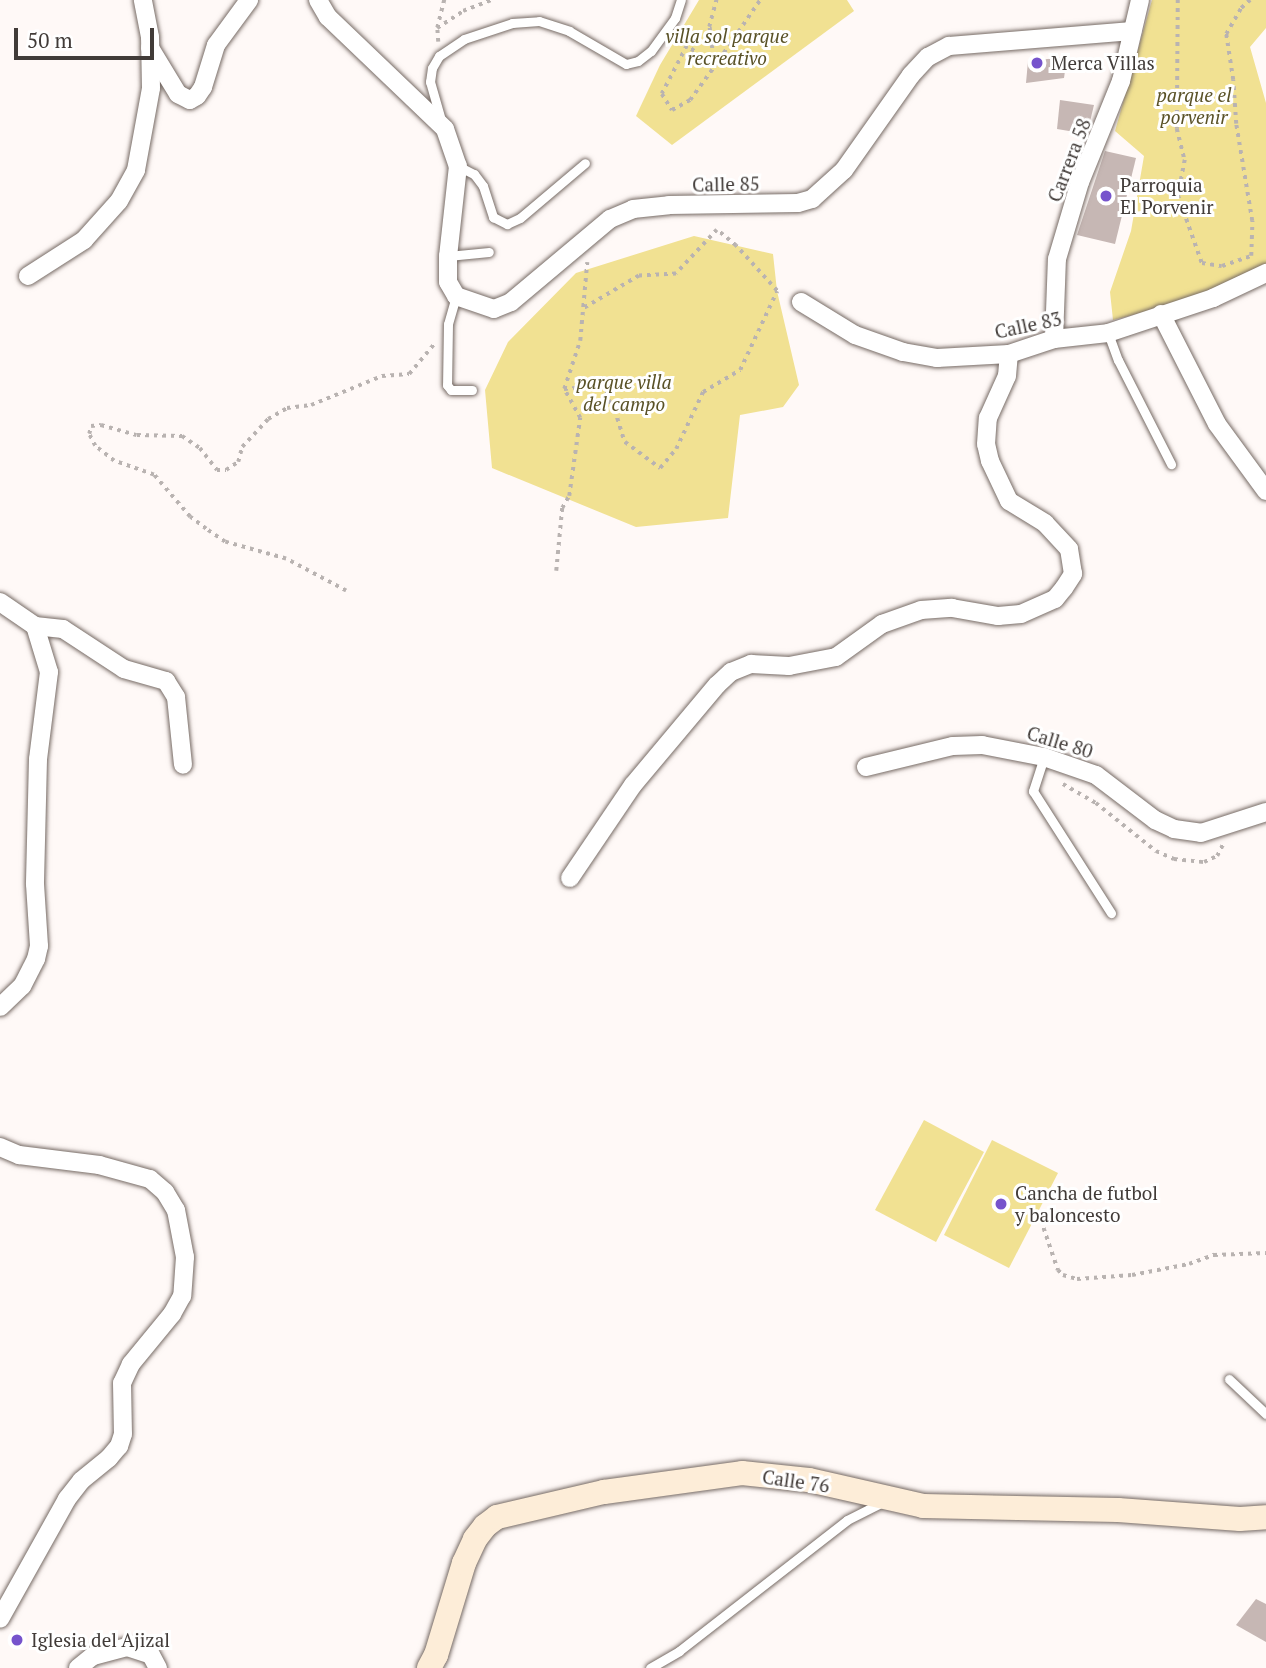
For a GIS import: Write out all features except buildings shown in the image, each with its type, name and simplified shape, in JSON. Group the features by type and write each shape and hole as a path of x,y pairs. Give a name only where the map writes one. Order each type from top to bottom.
{"street":[{"path":"29,276 84,240 126,191 136,170 151,89 150,48 143,0"},
{"path":"150,48 178,94 190,100 197,96 203,87 216,45 249,0"},
{"path":"318,0 328,17 445,129 458,166 448,256 448,282 456,296"},
{"name":"Carrera 58","path":"1054,338 1057,259 1080,182 1121,81 1140,0"},
{"name":"Calle 85","path":"456,296 494,309 511,302 591,233 610,219 633,209 669,205 798,203 812,199 844,170 911,75 928,57 949,46 1132,32"},
{"name":"Calle 83","path":"801,302 855,335 902,352 937,358 1009,354 1054,338 1108,333 1213,298 1266,273"},
{"path":"1161,314 1217,424 1266,491"},
{"path":"570,878 633,785 717,685 732,671 751,664 789,666 836,657 882,624 921,610 952,608 998,616 1021,614 1055,599 1073,574 1069,549 1045,523 1009,501 990,461 986,443 988,418 1007,376 1009,354"},
{"path":"0,602 35,625 63,629 124,668 166,681 176,697 183,765"},
{"path":"0,1007 22,986 36,959 39,946 35,884 38,759 47,706 49,673 35,625"},
{"name":"Calle 80","path":"866,767 954,746 982,745 1044,757 1096,775 1155,820 1174,829 1201,833 1266,812"},
{"path":"0,1147 19,1155 99,1165 150,1179 165,1192 176,1210 185,1257 182,1296 172,1314 131,1364 122,1383 122,1434 119,1446 81,1481 67,1499 0,1619"},
{"name":"Calle 76","path":"429,1668 436,1655 464,1563 475,1539 497,1517 604,1492 742,1474 809,1480 923,1506 1118,1510 1240,1519 1266,1517"},
{"path":"78,1668 93,1656 127,1647 151,1655 158,1668"}],"lane":[{"path":"445,129 430,82 432,68 439,56 464,39 512,23 539,21 569,31 626,64 638,61 651,51 675,18 681,0"},
{"path":"458,166 474,174 484,186 493,217 507,224 520,218 585,163"},
{"path":"448,256 489,252"},
{"path":"456,296 448,324 447,385 451,390 472,390"},
{"path":"1108,333 1118,360 1171,464"},
{"path":"1044,757 1033,791 1111,913"},
{"path":"1229,1380 1266,1414"},
{"path":"650,1668 679,1651 846,1520 887,1499"}],"path":[{"path":"439,56 437,28 444,0"},
{"path":"437,28 463,10 491,0"},
{"path":"714,67 709,27 716,0"},
{"path":"714,67 687,46 662,94 672,110 690,100 714,67 760,0"},
{"path":"1178,0 1177,129 1185,160 1178,195 1202,263 1222,266 1251,256 1252,221 1236,124 1226,34 1241,8 1250,0"},
{"path":"564,389 600,386 615,410 625,442 660,468 676,449 703,392 740,370 777,291 736,246 717,230 676,274 639,276 581,310"},
{"path":"555,570 562,508 569,496 580,418 564,389 580,341 581,310 591,233"},
{"path":"345,591 270,552 225,542 190,517 154,475 114,461 95,446 89,434 90,426 101,425 137,435 182,436 200,448 217,470 226,470 238,462 242,447 255,430 278,413 344,393 382,376 409,374 448,324"},
{"path":"1035,1220 1041,1220 1058,1270 1063,1275 1077,1279 1132,1275 1189,1264 1214,1255 1266,1253"}],"green space":[{"name":"villa sol parque recreativo","path":"699,0 847,0 854,11 672,145 636,116 660,65"},
{"name":"parque el porvenir","path":"1152,0 1266,0 1266,28 1250,47 1266,103 1266,266 1211,295 1113,320 1110,292 1131,231 1144,156 1115,131"},
{"name":"parque villa del campo","path":"694,236 773,254 777,291 799,385 783,407 740,415 728,518 636,527 492,468 485,390 508,342 576,273"},
{"name":"Cancha de futbol y baloncesto","path":"924,1120 984,1152 936,1242 875,1210"},
{"name":"Cancha de futbol y baloncesto","path":"992,1140 1058,1173 1009,1268 944,1235"}],"place":[{"name":"Merca Villas","path":"1037,63"},
{"name":"Parroquia El Porvenir","path":"1106,196"},
{"name":"Cancha de futbol y baloncesto","path":"1001,1204"},
{"name":"Iglesia del Ajizal","path":"17,1640"}]}
